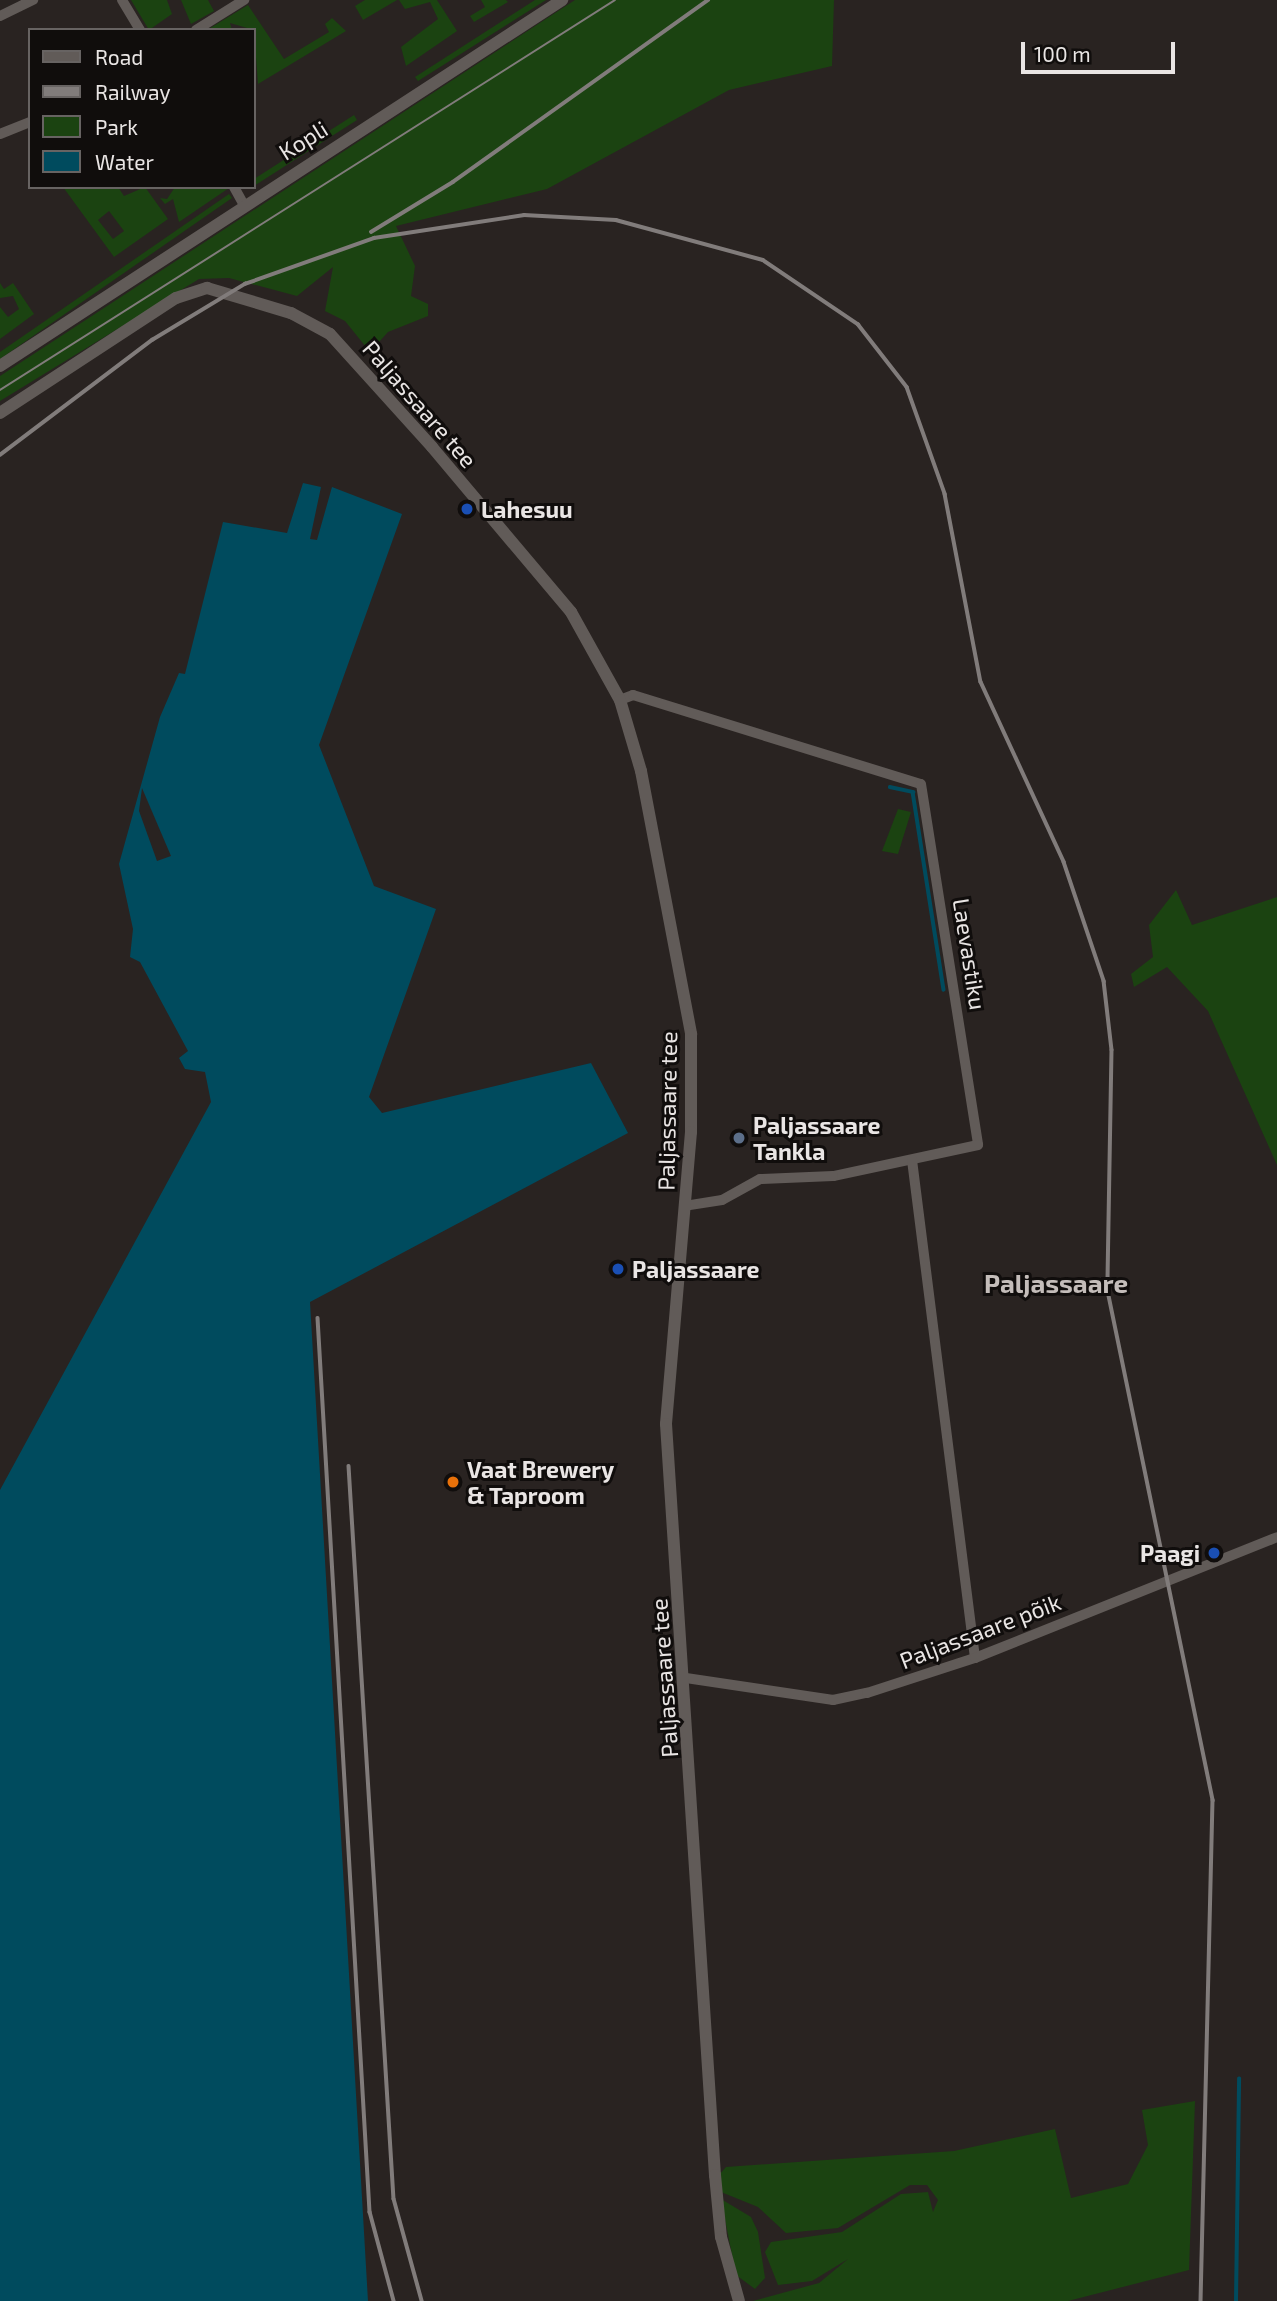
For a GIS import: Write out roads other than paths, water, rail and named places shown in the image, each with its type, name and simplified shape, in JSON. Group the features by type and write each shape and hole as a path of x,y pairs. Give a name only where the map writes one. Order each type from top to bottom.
{"street":[{"path":"0,16 33,0"},
{"path":"122,0 139,28"},
{"path":"199,28 244,0"},
{"name":"Kopli","path":"0,366 243,203 562,0"},
{"path":"0,134 28,122"},
{"path":"235,189 243,203"},
{"name":"Paljassaare tee","path":"0,413 176,298 207,288 312,323 359,363 571,612 621,699 641,771 691,1034 686,1206 666,1424 686,1678 715,2175 721,2237 739,2301"},
{"name":"Paljassaare tee","path":"0,418 23,400"},
{"name":"Laevastiku","path":"621,699 633,695 921,784 978,1145 833,1176 760,1179 722,1200 686,1206"},
{"path":"912,1160 975,1658"},
{"name":"Paljassaare põik","path":"686,1678 833,1700 975,1658 1277,1537"}],"water":[{"path":"303,483 321,487 310,539 317,540 332,487 402,514 319,745 374,886 436,909 369,1097 382,1113 591,1063 628,1133 310,1302 368,2301 0,2301 0,1490 211,1102 205,1072 185,1069 179,1058 188,1051 140,962 130,957 133,929 119,864 160,717 179,673 185,674 223,522 287,533"}],"waterway":[{"path":"890,787 913,792 944,990"},
{"path":"1236,2301 1239,2079"}],"tram line":[{"path":"0,390 615,0"}],"railway":[{"path":"371,232 453,182 708,0"},
{"path":"0,455 152,340 245,284 374,238 524,215 616,220 763,260 858,324 907,387 945,494 981,682 1064,862 1104,981 1112,1050 1108,1291 1213,1800 1201,2301"},
{"path":"318,1318 370,2212 394,2301"},
{"path":"349,1466 394,2199 422,2301"}],"place":[{"name":"Lahesuu","path":"467,509"},
{"name":"Paljassaare Tankla","path":"739,1138"},
{"name":"Paljassaare","path":"618,1269"},
{"name":"Vaat Brewery & Taproom","path":"453,1482"},
{"name":"Paagi","path":"1214,1553"}],"district":[{"name":"Paljassaare","path":"1056,1283"}]}
